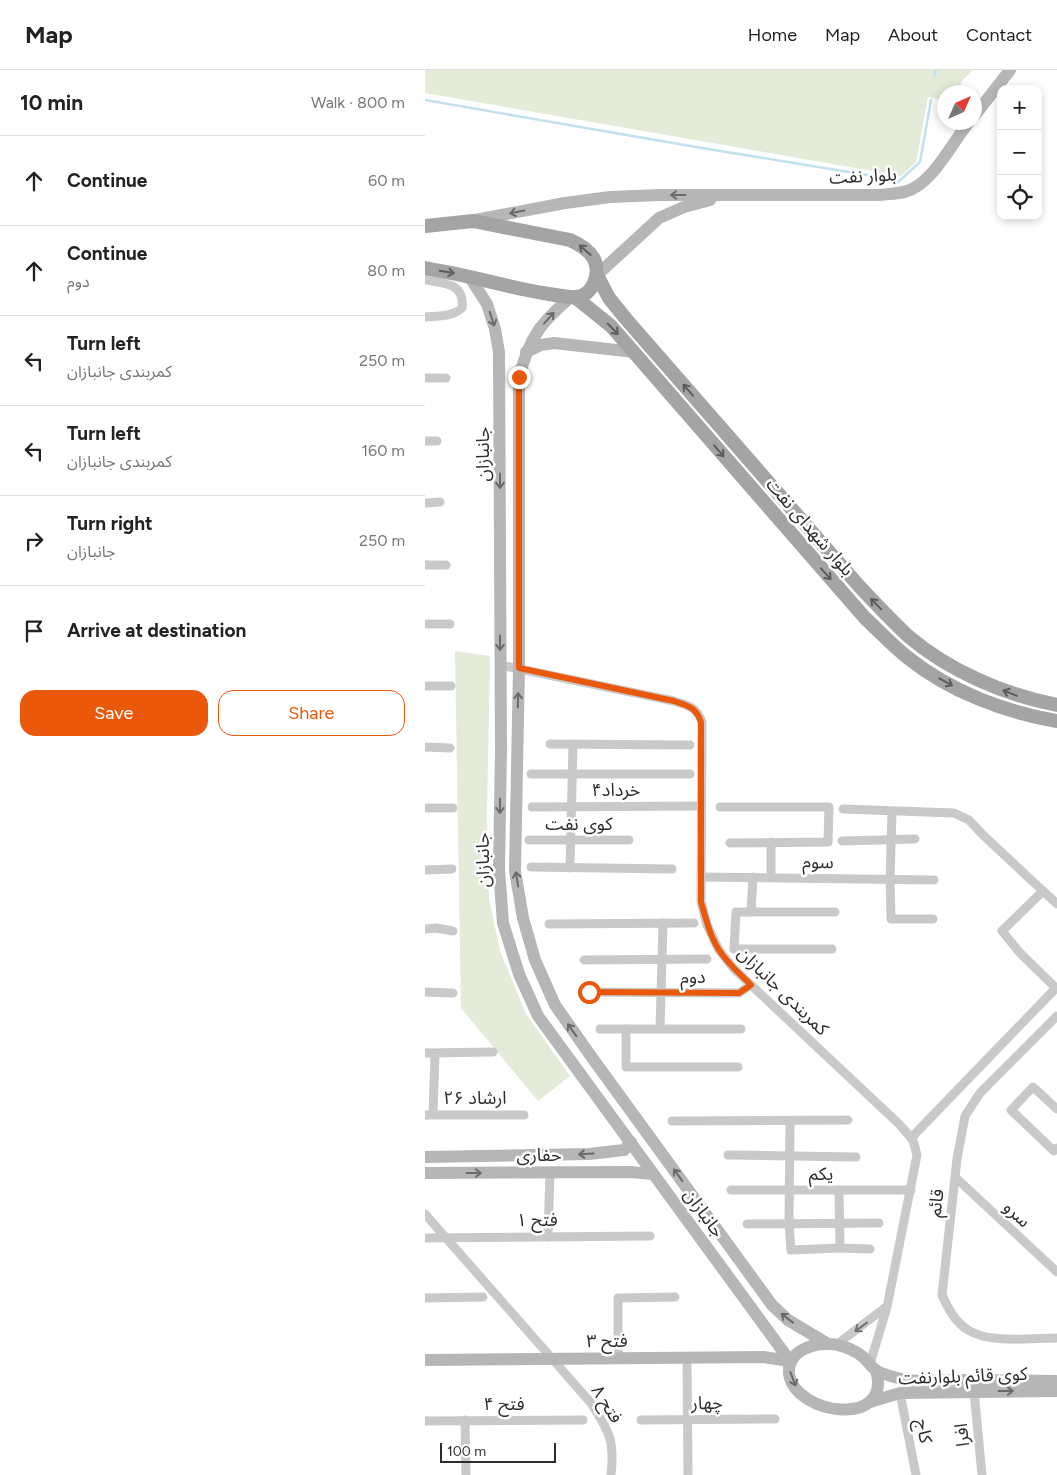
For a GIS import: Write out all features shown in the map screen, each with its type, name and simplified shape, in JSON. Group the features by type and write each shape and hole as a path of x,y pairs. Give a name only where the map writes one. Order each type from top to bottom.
{"main road":[{"name":"بلوار شهدای نفت","path":"425,226 473,221 556,237 578,244 591,254 595,261 597,274 609,298 626,319 859,586 894,622 926,650 964,672 1019,696 1057,705"},
{"path":"425,268 469,276 526,291 573,297 586,294 593,286 597,274"},
{"name":"بلوار شهدای نفت","path":"573,297 611,326 865,618 907,658 948,684 988,703 1013,712 1057,721"}],"street":[{"path":"982,106 1010,70"},
{"name":"بلوار نفت","path":"727,196 879,195 906,191 920,184 933,171 963,130"},
{"path":"473,221 565,203 610,197 661,195 727,196"},
{"path":"597,274 659,218 684,207 727,196"},
{"path":"425,221 441,224"},
{"name":"جانبازان","path":"469,276 487,304 495,329 499,352 499,870 503,923 519,974 538,1016 790,1361"},
{"path":"425,280 451,284 459,292 463,300 462,308 456,313 425,317"},
{"name":"جانبازان","path":"573,297 546,320 534,335 526,352 519,377 519,668 515,871 523,918 535,960 555,1005 593,1059 772,1305 788,1320 832,1344"},
{"path":"526,352 541,344 553,343 634,352"},
{"path":"425,378 446,378"},
{"path":"425,441 437,441"},
{"path":"425,503 440,502"},
{"path":"425,565 446,566"},
{"path":"425,624 450,624"},
{"name":"کمربندی جانبازان","path":"500,665 674,701 691,707 699,715 701,722 701,902 707,925 719,950 734,969 899,1124 911,1138"},
{"path":"425,686 451,686"},
{"path":"549,744 690,745"},
{"path":"570,868 573,744"},
{"path":"425,747 450,748"},
{"path":"531,774 690,774"},
{"name":"خرداد۴","path":"532,807 701,806"},
{"path":"720,807 829,807 828,842 730,843"},
{"path":"425,808 453,808"},
{"path":"843,809 954,813 969,820 1057,904"},
{"path":"893,812 890,879 891,919 933,919"},
{"path":"842,841 915,839"},
{"name":"کوی نفت","path":"529,840 629,840"},
{"path":"771,842 771,878"},
{"path":"531,867 672,869"},
{"path":"425,870 452,869"},
{"name":"سوم","path":"701,877 934,880"},
{"path":"751,912 753,877"},
{"path":"873,1367 887,1307 917,1155 911,1138 1056,987 1020,953 1002,931 1043,891"},
{"path":"832,949 734,949 736,912 835,912"},
{"path":"661,1029 663,923"},
{"path":"549,924 694,923"},
{"path":"425,929 436,928 453,931"},
{"path":"584,960 707,959"},
{"name":"دوم","path":"589,992 739,993 751,985"},
{"path":"425,992 453,993"},
{"name":"قائم","path":"1057,1016 980,1093 965,1116 957,1159 942,1295 950,1312 967,1330 990,1338 1057,1338"},
{"path":"626,1028 626,1067 738,1067"},
{"path":"600,1029 741,1028"},
{"path":"425,1053 493,1052"},
{"path":"429,1114 435,1054"},
{"path":"578,1070 593,1059"},
{"path":"1056,1106 1033,1087 1011,1110 1054,1151 1057,1148"},
{"name":"ارشاد ۲۶","path":"429,1114 524,1115"},
{"path":"672,1121 848,1120"},
{"path":"790,1121 789,1224 791,1250 840,1248 870,1250"},
{"name":"حفاری","path":"425,1157 589,1154 624,1150 631,1142"},
{"path":"728,1155 856,1157"},
{"path":"548,1237 550,1172"},
{"name":"حفاری","path":"425,1173 630,1172 653,1174"},
{"name":"سرو","path":"956,1178 1057,1272"},
{"name":"یکم","path":"731,1190 911,1190"},
{"path":"839,1190 840,1248"},
{"name":"فتح ۸","path":"425,1214 591,1403 608,1430 613,1448 611,1475"},
{"path":"747,1224 879,1223"},
{"name":"فتح ۱","path":"425,1238 650,1236"},
{"path":"425,1298 483,1298"},
{"path":"618,1358 618,1298 675,1298"},
{"path":"832,1344 887,1307"},
{"path":"832,1344 847,1348 863,1356 873,1367 879,1380 877,1392 871,1402 850,1410 836,1410 822,1406 809,1399 796,1387 789,1374 790,1361 804,1348 832,1344"},
{"path":"687,1357 688,1475"},
{"name":"فتح ۳","path":"425,1360 763,1357 790,1361"},
{"name":"کوی قائم بلوارنفت","path":"873,1367 906,1380 1057,1381"},
{"name":"کوی قائم بلوارنفت","path":"871,1402 900,1393 1057,1391"},
{"name":"افرا","path":"974,1392 982,1475"},
{"name":"کاج","path":"900,1393 916,1475"},
{"name":"چهار","path":"641,1420 775,1419"},
{"name":"فتح ۴","path":"425,1420 583,1420"},
{"path":"465,1420 465,1475"}],"green space":[{"path":"425,70 973,70 960,85 937,85 937,99 928,97 916,162 901,176 425,93"},
{"path":"455,651 490,656 487,814 489,899 500,951 526,1014 570,1076 538,1101 461,1008"}],"waterway":[{"path":"935,75 936,70"},
{"path":"425,100 867,175 881,181 897,183 920,162 931,100"}],"route":[{"path":"519,377 519,668 674,701 691,707 699,715 701,722 701,902 707,925 719,950 734,969 751,985 739,993 589,992"}]}
